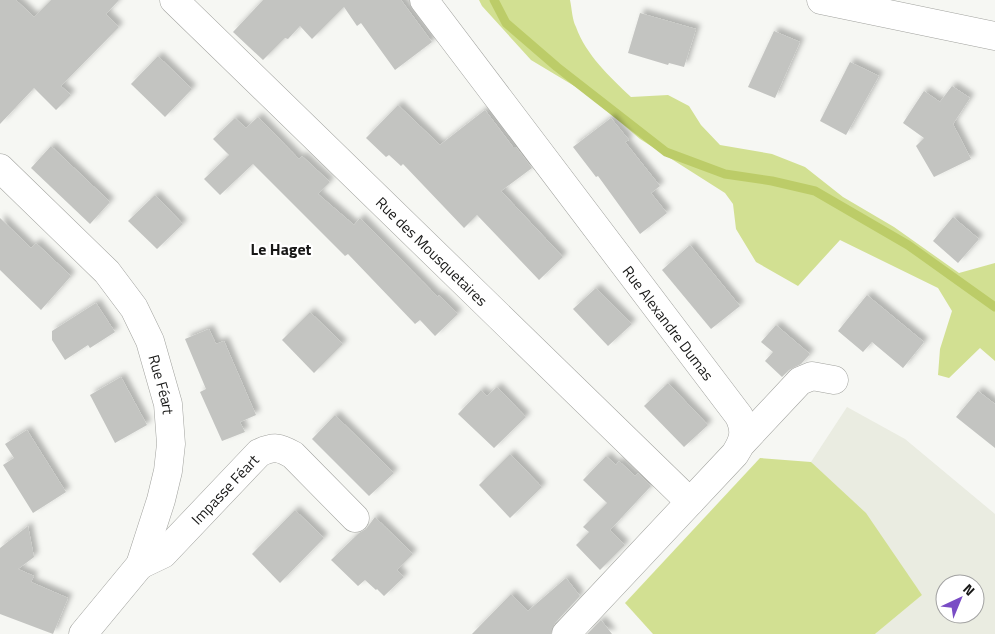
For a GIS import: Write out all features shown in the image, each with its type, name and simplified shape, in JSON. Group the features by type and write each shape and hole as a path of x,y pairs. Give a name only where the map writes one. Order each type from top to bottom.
{"street":[{"name":"Rue des Mousquetaires","path":"174,0 690,502"},
{"name":"Rue Alexandre Dumas","path":"424,0 739,416 745,434 742,443"},
{"path":"821,0 995,36"},
{"name":"Rue Féart","path":"0,168 107,272 134,308 150,341 168,404 171,444 168,470 161,500 140,565 83,634"},
{"path":"566,634 735,454 742,443 800,381 812,376 834,380"},
{"name":"Impasse Féart","path":"140,565 162,554 259,453 268,449 280,448 293,455 355,518"}],"shaded area":[{"path":"847,407 905,439 995,514 995,634 875,634 922,595 811,462"}],"green space":[{"path":"479,0 570,0 575,24 586,47 599,65 631,97 668,95 689,106 701,125 720,145 772,154 805,167 843,197 894,227 959,273 995,263 995,361 980,348 949,378 938,375 940,349 952,311 938,288 840,240 798,286 756,262 736,229 733,204 725,193 640,139 586,93 531,60 482,6"},
{"path":"760,458 811,462 866,513 922,595 875,634 653,634 625,603"}],"building":[{"path":"0,0 16,0 34,17 51,0 119,0 106,14 119,27 61,86 71,95 56,110 34,88 0,124"},
{"path":"263,0 401,0 432,42 395,70 361,23 357,26 344,7 312,39 300,26 263,60 233,32"},
{"path":"640,13 696,29 684,67 669,63 668,65 628,53"},
{"path":"774,31 800,42 775,98 748,87"},
{"path":"158,56 192,89 165,117 131,84"},
{"path":"850,62 879,76 846,135 820,121"},
{"path":"952,86 970,98 953,124 971,159 934,177 916,146 924,138 903,123 924,91 940,102"},
{"path":"398,105 440,145 485,110 513,147 516,147 532,168 501,191 563,257 539,280 477,215 464,228 403,164 401,166 389,155 386,157 366,138"},
{"path":"258,117 299,159 302,156 330,182 318,194 354,225 360,218 438,297 439,295 458,314 435,336 420,320 415,324 348,254 345,256 253,164 220,195 204,179 229,155 213,139 235,118 246,128"},
{"path":"611,118 629,140 625,142 660,186 651,193 667,213 640,234 598,176 596,177 573,147"},
{"path":"51,146 110,202 90,224 31,168"},
{"path":"155,195 183,224 157,249 128,221"},
{"path":"953,217 979,239 958,263 933,241"},
{"path":"0,218 31,248 36,243 71,276 41,310 0,270"},
{"path":"690,245 740,306 711,329 662,270"},
{"path":"596,288 632,324 608,346 573,309"},
{"path":"867,295 924,342 903,368 872,342 863,352 838,331"},
{"path":"96,303 115,332 90,348 88,345 65,360 52,340 52,331"},
{"path":"310,312 343,344 314,373 282,340"},
{"path":"776,325 810,354 801,364 789,370 782,377 765,361 773,352 761,342"},
{"path":"209,329 216,344 224,341 256,415 240,422 245,432 222,441 200,392 206,389 185,339"},
{"path":"121,377 147,425 115,443 90,395"},
{"path":"668,383 708,425 684,447 644,406"},
{"path":"497,387 526,417 494,448 458,414 481,390 487,396"},
{"path":"978,391 995,404 995,448 956,417"},
{"path":"335,415 394,473 369,496 312,439"},
{"path":"27,430 66,492 33,513 3,465 14,458 5,444"},
{"path":"510,454 542,487 510,518 479,485"},
{"path":"606,456 616,465 619,461 635,476 638,473 651,486 610,530 625,545 600,570 576,545 589,532 583,527 607,503 583,480"},
{"path":"295,510 324,538 280,583 252,554"},
{"path":"375,517 413,554 397,570 404,577 384,596 365,580 358,586 331,560 359,533 366,529"},
{"path":"28,526 34,557 18,569 34,576 31,582 68,598 53,634 0,614 0,548"},
{"path":"566,578 580,596 555,623 551,634 472,634 511,594 528,611"},
{"path":"601,620 612,634 587,634"}],"waterway":[{"path":"494,0 506,23 557,67 666,152 725,174 772,181 815,191 908,245 995,307"}],"district":[{"name":"Le Haget","path":"281,249"}]}
